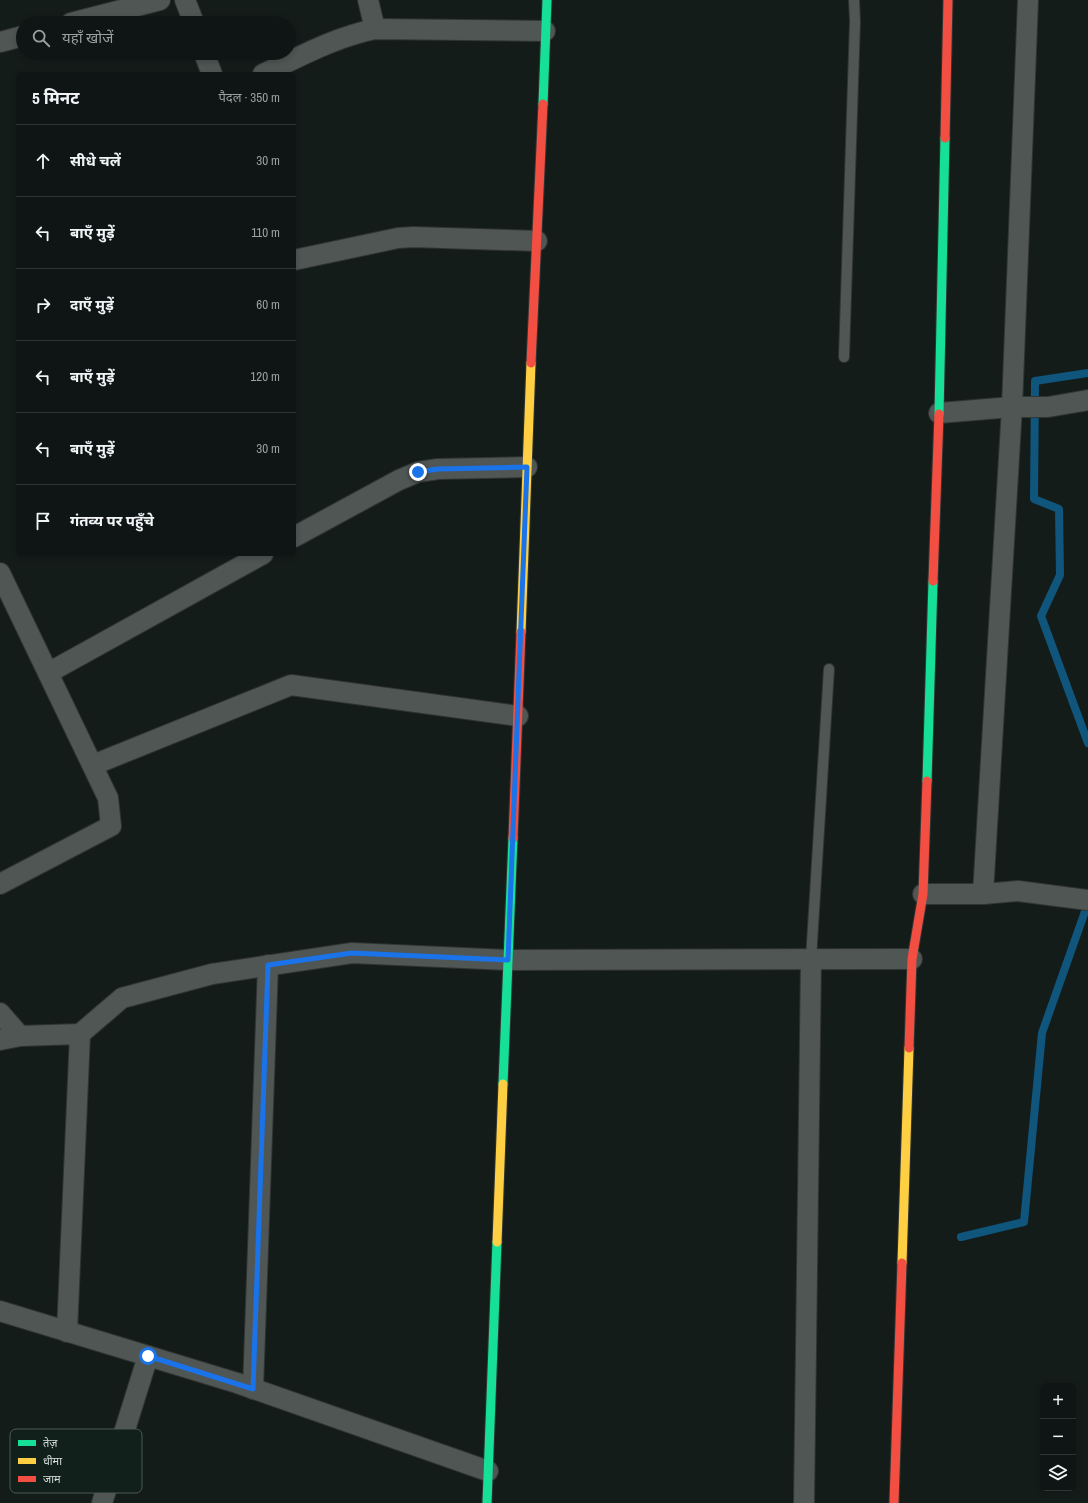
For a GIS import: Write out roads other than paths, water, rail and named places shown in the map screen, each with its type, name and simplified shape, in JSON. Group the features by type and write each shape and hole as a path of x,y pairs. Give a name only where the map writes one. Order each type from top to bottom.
{"street":[{"path":"98,16 160,0"},
{"path":"185,0 191,16"},
{"path":"368,0 375,29"},
{"path":"487,1503 527,467 547,0"},
{"path":"894,1503 912,959 922,894 939,413 948,0"},
{"path":"984,894 1012,407 1028,0"},
{"path":"296,58 335,40 375,29 545,31"},
{"path":"0,42 16,38"},
{"path":"207,60 211,72"},
{"path":"267,72 293,60"},
{"path":"296,260 398,238 412,237 537,241"},
{"path":"939,413 1012,407 1048,407 1088,400"},
{"path":"296,536 399,480 418,472 438,469 527,467"},
{"path":"48,674 259,556"},
{"path":"0,573 108,798 112,826 0,884"},
{"path":"93,765 291,685 518,716"},
{"path":"922,894 984,894 1018,892 1083,899"},
{"path":"0,1040 20,1036 80,1034 122,998 212,974 352,953 508,960 912,959"},
{"path":"804,1503 811,959"},
{"path":"253,1389 268,965"},
{"path":"0,1013 20,1036"},
{"path":"67,1332 80,1034"},
{"path":"0,1311 253,1389 488,1470"},
{"path":"125,1429 148,1356"},
{"path":"102,1503 105,1493"}],"lane":[{"path":"844,357 855,21 854,0"},
{"path":"811,959 829,669"}],"waterway":[{"path":"1088,373 1035,381 1034,499 1059,509 1060,575 1041,616 1088,743"},
{"path":"961,1237 1024,1222 1042,1033 1088,903"}]}
